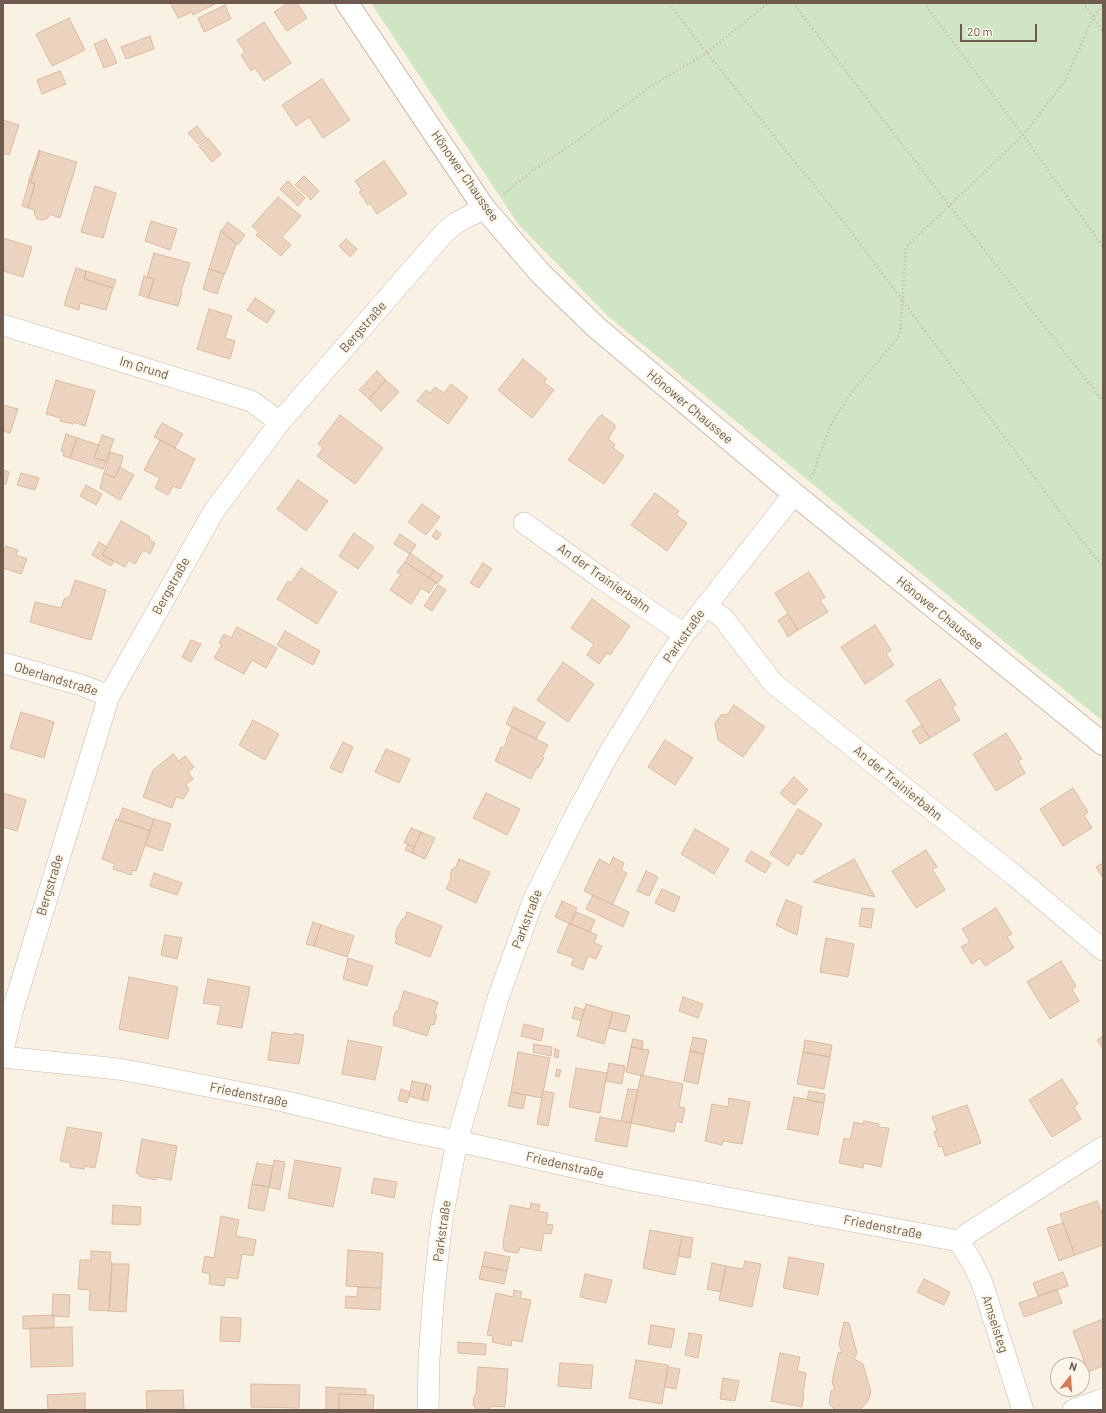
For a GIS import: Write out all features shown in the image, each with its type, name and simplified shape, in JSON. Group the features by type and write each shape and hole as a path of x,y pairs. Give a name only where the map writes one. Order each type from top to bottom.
{"main road":[{"name":"Hönower Chaussee","path":"348,3 484,208 541,274 597,328 794,494 1103,744"}],"street":[{"name":"Bergstraße","path":"3,1050 13,1009 109,696 214,511 280,422 445,232 484,208"},
{"name":"Im Grund","path":"3,325 251,401 280,422"},
{"name":"Parkstraße","path":"428,1410 429,1359 434,1292 442,1219 457,1141 498,998 529,911 540,885 608,755 684,634 794,494"},
{"name":"An der Trainierbahn","path":"524,523 604,580 684,634"},
{"name":"An der Trainierbahn","path":"706,605 724,619 773,684 1015,876 1103,950"},
{"name":"Oberlandstraße","path":"3,663 81,685 109,696"},
{"name":"Friedenstraße","path":"3,1057 110,1068 146,1074 283,1101 407,1131 631,1180 959,1241"},
{"path":"959,1241 1103,1147"},
{"name":"Amselsteg","path":"959,1241 973,1264 982,1283 1023,1410"},
{"path":"1073,1410 1103,1399"}],"path":[{"path":"669,3 707,53 846,225 902,302 1103,567"},
{"path":"484,208 532,171 577,141 654,84 707,53 768,3"},
{"path":"793,3 1103,401"},
{"path":"924,3 1023,135 1103,246"},
{"path":"1083,3 1103,31"},
{"path":"794,494 813,474 831,424 839,411 852,392 900,335 906,246 1023,135 1065,81 1093,17 1103,5"}],"green space":[{"path":"371,3 1103,3 1103,721 608,316 519,225"}],"building":[{"path":"217,3 193,15 192,12 178,18 171,4"},
{"path":"288,3 297,3 307,18 287,31 274,12"},
{"path":"225,5 231,19 204,32 198,18"},
{"path":"69,18 85,50 52,66 36,34"},
{"path":"264,22 291,63 264,81 255,68 251,71 241,55 245,52 237,40"},
{"path":"150,36 154,49 126,59 121,47"},
{"path":"106,39 117,63 104,68 94,44"},
{"path":"60,71 66,84 42,94 37,80"},
{"path":"322,79 350,120 323,138 309,117 296,126 282,105"},
{"path":"3,120 19,125 9,155 3,153"},
{"path":"197,126 206,138 198,144 188,133"},
{"path":"208,138 221,154 212,162 199,146"},
{"path":"39,150 40,151 31,181 29,180"},
{"path":"40,151 77,162 60,218 49,214 48,218 43,220 37,219 34,213 35,210 28,208 35,184 29,182 29,180 31,181"},
{"path":"384,161 407,194 377,214 370,203 368,205 359,192 362,191 355,181"},
{"path":"304,176 319,191 311,200 295,185"},
{"path":"288,181 305,198 298,206 280,189"},
{"path":"29,182 35,184 28,208 22,206"},
{"path":"95,186 116,193 103,238 81,232"},
{"path":"278,197 301,216 282,237 291,245 281,256 256,235 259,232 252,226"},
{"path":"151,221 177,229 170,250 145,241"},
{"path":"228,222 245,235 238,245 221,231"},
{"path":"221,231 236,244 225,274 209,269"},
{"path":"3,238 32,247 23,277 3,271"},
{"path":"346,239 357,249 350,257 339,246"},
{"path":"154,253 190,263 178,306 148,298 154,279 147,277"},
{"path":"76,268 86,271 84,279 113,288 106,310 80,303 79,310 64,305"},
{"path":"209,269 224,274 217,294 203,289"},
{"path":"86,271 116,280 113,288 84,279"},
{"path":"144,276 154,279 148,298 139,295"},
{"path":"255,298 275,311 267,323 247,310"},
{"path":"209,309 232,316 225,338 235,341 230,359 197,349"},
{"path":"523,359 547,379 544,382 554,390 532,418 498,390"},
{"path":"377,371 386,380 369,399 359,390"},
{"path":"56,380 95,391 85,426 73,422 73,424 60,421 61,418 46,414"},
{"path":"386,380 399,392 381,411 369,399"},
{"path":"451,384 468,397 448,424 417,401 426,390 430,393 435,387 444,393"},
{"path":"3,405 18,409 10,433 3,431"},
{"path":"340,415 383,448 355,484 317,456 323,448 318,444"},
{"path":"602,415 615,425 615,428 608,439 615,444 613,448 624,456 604,484 568,460 591,427"},
{"path":"162,423 183,434 175,448 154,437"},
{"path":"66,434 77,438 70,458 63,456 64,452 61,451"},
{"path":"102,435 114,439 106,461 94,458"},
{"path":"77,438 99,445 94,458 106,461 103,469 70,458"},
{"path":"160,440 195,459 180,489 173,486 168,495 155,488 160,478 144,470"},
{"path":"110,452 123,456 120,467 114,478 104,473"},
{"path":"120,467 134,475 120,500 100,488 104,473 114,478"},
{"path":"3,470 9,472 6,484 3,484"},
{"path":"21,473 39,478 35,490 17,485"},
{"path":"298,480 328,501 306,531 277,509"},
{"path":"86,485 102,494 96,505 80,496"},
{"path":"655,493 679,511 676,515 687,523 667,551 631,525"},
{"path":"422,504 440,517 426,535 408,522"},
{"path":"121,521 150,537 149,539 155,543 150,554 143,550 135,564 129,560 125,567 102,555"},
{"path":"436,530 441,534 437,540 432,536"},
{"path":"354,533 374,547 358,569 339,556"},
{"path":"400,534 416,545 410,554 394,544"},
{"path":"99,542 107,547 102,555 114,561 111,566 92,555"},
{"path":"6,546 18,550 16,555 27,559 21,574 3,568 3,553"},
{"path":"410,553 434,570 429,578 405,562"},
{"path":"405,562 436,582 429,593 421,588 411,604 390,590 401,574 397,572"},
{"path":"483,563 492,569 479,588 470,583"},
{"path":"301,568 337,592 317,624 277,599 288,581 291,583"},
{"path":"434,570 443,576 437,584 429,578"},
{"path":"809,572 825,597 820,600 828,612 798,630 775,593"},
{"path":"75,580 106,590 91,640 30,622 35,602 61,608 64,599 70,596"},
{"path":"438,585 446,590 432,611 424,606"},
{"path":"592,599 630,626 610,655 607,653 599,664 587,655 594,644 571,628"},
{"path":"788,614 798,630 788,637 778,620"},
{"path":"875,625 891,650 886,654 894,665 865,684 841,647"},
{"path":"237,627 277,648 266,668 252,660 244,674 214,658 222,644 219,643 224,634 231,638"},
{"path":"285,631 320,651 313,665 277,645"},
{"path":"191,640 201,644 191,662 182,657"},
{"path":"563,662 594,684 568,722 537,700"},
{"path":"940,679 956,705 952,707 960,720 930,738 906,700"},
{"path":"734,705 765,727 743,757 718,740 715,723 721,715 728,714"},
{"path":"514,707 545,723 536,739 506,724"},
{"path":"21,712 54,722 44,758 10,748"},
{"path":"253,720 279,734 265,760 239,745"},
{"path":"922,725 930,738 920,744 912,731"},
{"path":"512,727 548,745 542,757 544,758 538,768 537,767 531,779 495,761 501,747 503,748 507,741 506,740"},
{"path":"1006,733 1022,759 1018,761 1025,773 996,791 973,754"},
{"path":"665,740 693,758 675,785 648,767"},
{"path":"343,742 353,747 342,773 330,768"},
{"path":"386,749 410,759 399,783 375,772"},
{"path":"173,754 179,761 185,756 194,767 188,772 193,779 186,784 189,790 183,799 176,797 172,808 143,797 153,770"},
{"path":"794,777 808,790 794,805 780,793"},
{"path":"1073,788 1088,812 1084,815 1092,828 1063,846 1040,809"},
{"path":"3,793 26,800 17,831 3,827"},
{"path":"486,793 520,809 507,835 473,818"},
{"path":"123,808 154,819 150,831 118,820"},
{"path":"798,809 822,824 802,855 797,852 788,866 770,854"},
{"path":"116,819 150,831 136,871 133,870 131,875 113,869 115,864 102,859"},
{"path":"154,819 171,824 162,851 145,845"},
{"path":"411,828 421,832 414,847 404,843"},
{"path":"695,829 729,849 714,874 681,854"},
{"path":"421,832 435,838 425,859 412,853"},
{"path":"408,844 414,847 412,853 405,850"},
{"path":"926,850 937,867 932,869 945,890 916,908 892,871"},
{"path":"751,851 771,863 765,873 745,861"},
{"path":"613,857 624,863 621,870 627,873 612,905 584,891 599,859 610,865"},
{"path":"459,859 490,872 476,903 446,889 451,878 450,875 452,869 456,867"},
{"path":"854,859 875,897 813,882 814,881"},
{"path":"1103,863 1103,878 1096,867"},
{"path":"646,871 658,877 649,896 637,891"},
{"path":"154,873 182,883 177,895 150,886"},
{"path":"662,889 680,897 674,912 655,903"},
{"path":"593,895 629,912 623,927 586,909"},
{"path":"786,900 802,906 797,935 776,925"},
{"path":"562,901 577,908 570,924 555,917"},
{"path":"862,908 874,909 871,928 859,926"},
{"path":"996,908 1012,934 1007,937 1014,948 985,966 980,958 972,964 961,947 970,942 962,929"},
{"path":"407,912 442,926 430,957 395,943 397,928 403,918 405,918"},
{"path":"576,912 595,920 590,932 570,924"},
{"path":"313,922 321,925 314,946 306,944"},
{"path":"569,923 597,935 594,943 602,946 596,959 588,956 583,970 571,965 574,958 557,952"},
{"path":"321,925 354,936 347,957 314,946"},
{"path":"165,935 182,938 177,959 161,955"},
{"path":"826,938 854,944 848,977 820,972"},
{"path":"348,958 373,966 367,986 343,979"},
{"path":"1061,961 1076,986 1072,989 1079,1001 1050,1019 1027,982"},
{"path":"129,977 178,987 168,1039 119,1029"},
{"path":"208,979 250,987 242,1028 217,1024 221,1006 203,1003"},
{"path":"404,991 438,1002 434,1014 437,1015 434,1025 431,1024 427,1036 393,1025 393,1019 396,1011 398,1010"},
{"path":"683,997 703,1004 698,1018 679,1011"},
{"path":"586,1004 613,1012 604,1044 577,1036"},
{"path":"575,1007 585,1010 581,1021 572,1018"},
{"path":"613,1012 630,1016 625,1032 608,1028"},
{"path":"524,1024 544,1029 541,1041 521,1036"},
{"path":"272,1032 304,1035 299,1064 268,1060"},
{"path":"1103,1036 1103,1049 1097,1040"},
{"path":"693,1037 707,1040 704,1054 690,1051"},
{"path":"633,1039 643,1041 642,1049 631,1047"},
{"path":"348,1040 382,1047 375,1080 342,1074"},
{"path":"805,1040 832,1045 830,1057 803,1052"},
{"path":"534,1044 552,1047 551,1056 533,1052"},
{"path":"631,1047 649,1050 643,1076 626,1072"},
{"path":"555,1049 559,1050 558,1058 554,1057"},
{"path":"690,1051 704,1054 698,1084 684,1081"},
{"path":"518,1052 550,1058 542,1098 511,1092"},
{"path":"803,1052 830,1057 824,1089 797,1084"},
{"path":"609,1063 625,1066 622,1084 606,1081"},
{"path":"576,1068 607,1073 600,1113 569,1107"},
{"path":"557,1069 561,1070 559,1077 555,1076"},
{"path":"641,1075 683,1084 679,1107 685,1108 682,1123 676,1121 674,1132 631,1123"},
{"path":"1062,1079 1078,1104 1074,1107 1081,1119 1052,1137 1029,1100"},
{"path":"412,1081 426,1084 422,1100 409,1096"},
{"path":"426,1084 431,1086 428,1101 422,1100"},
{"path":"401,1089 410,1092 407,1103 398,1100"},
{"path":"628,1089 638,1090 631,1123 621,1121"},
{"path":"543,1091 554,1093 548,1126 537,1124"},
{"path":"809,1091 825,1094 824,1103 807,1100"},
{"path":"511,1092 526,1095 523,1109 508,1106"},
{"path":"794,1097 824,1103 818,1135 787,1129"},
{"path":"729,1098 750,1102 742,1144 723,1141 722,1145 705,1141 712,1104 728,1107"},
{"path":"967,1105 981,1143 945,1156 942,1146 939,1147 934,1132 937,1130 932,1117"},
{"path":"600,1117 631,1123 627,1147 595,1141"},
{"path":"864,1121 879,1124 879,1127 889,1128 881,1167 864,1163 863,1168 839,1163 844,1138 850,1140 854,1122 863,1124"},
{"path":"67,1127 102,1133 95,1168 85,1166 84,1169 70,1167 70,1163 60,1161"},
{"path":"142,1139 177,1146 171,1180 156,1177 156,1180 139,1176 140,1175 136,1173"},
{"path":"274,1160 285,1162 280,1190 269,1187"},
{"path":"295,1160 341,1168 333,1207 288,1198"},
{"path":"257,1163 273,1166 269,1187 252,1184"},
{"path":"374,1178 397,1182 394,1198 371,1193"},
{"path":"252,1184 269,1187 264,1211 248,1208"},
{"path":"1097,1201 1103,1216 1103,1245 1075,1255 1060,1214"},
{"path":"531,1203 540,1205 538,1211 548,1213 546,1224 553,1225 551,1234 544,1233 541,1251 520,1247 517,1253 505,1251 503,1248 503,1243 510,1205 530,1209"},
{"path":"113,1205 141,1207 140,1225 112,1224"},
{"path":"221,1216 239,1220 236,1236 256,1240 253,1256 242,1254 238,1279 226,1277 224,1286 209,1284 210,1274 202,1272 205,1256 214,1258"},
{"path":"1063,1223 1075,1255 1059,1261 1047,1228"},
{"path":"650,1230 682,1236 675,1275 643,1268"},
{"path":"682,1236 693,1238 690,1258 678,1256"},
{"path":"348,1250 383,1253 381,1288 346,1286"},
{"path":"91,1251 111,1252 110,1262 112,1262 112,1264 109,1311 89,1310 90,1290 78,1289 80,1260 91,1260"},
{"path":"485,1252 510,1257 507,1271 482,1266"},
{"path":"789,1257 824,1264 818,1295 783,1288"},
{"path":"745,1261 761,1264 752,1307 719,1300 726,1266 743,1269"},
{"path":"712,1263 726,1266 721,1292 707,1289"},
{"path":"112,1264 129,1264 126,1312 109,1311"},
{"path":"482,1266 507,1271 504,1284 479,1279"},
{"path":"1063,1272 1068,1286 1038,1296 1033,1283"},
{"path":"585,1274 612,1280 606,1303 580,1297"},
{"path":"924,1279 950,1292 944,1305 917,1292"},
{"path":"358,1287 381,1288 380,1310 345,1308 346,1296 357,1297"},
{"path":"514,1290 522,1292 520,1298 531,1300 522,1342 512,1340 511,1346 492,1342 493,1336 487,1335 496,1293 513,1297"},
{"path":"1057,1290 1062,1303 1024,1317 1019,1303"},
{"path":"53,1294 70,1295 69,1317 52,1316"},
{"path":"54,1315 54,1328 23,1329 23,1316"},
{"path":"221,1317 241,1318 240,1342 220,1341"},
{"path":"1103,1319 1103,1366 1090,1371 1090,1357 1083,1357 1073,1331"},
{"path":"844,1322 849,1323 857,1353 854,1359 863,1364 871,1392 868,1401 858,1410 835,1410 829,1404 831,1391 835,1389 832,1382 838,1353 842,1352 839,1344"},
{"path":"651,1325 675,1329 671,1348 648,1344"},
{"path":"72,1327 73,1366 31,1367 30,1328"},
{"path":"689,1333 702,1335 698,1358 685,1355"},
{"path":"458,1342 486,1344 485,1355 458,1353"},
{"path":"780,1353 800,1357 797,1371 806,1373 802,1407 771,1401"},
{"path":"636,1360 668,1365 662,1404 629,1398"},
{"path":"560,1363 593,1365 591,1389 558,1386"},
{"path":"478,1367 508,1369 505,1407 492,1406 488,1410 477,1410 473,1405 474,1396 476,1394"},
{"path":"668,1367 680,1369 676,1389 665,1387"},
{"path":"723,1378 739,1381 735,1401 720,1399"},
{"path":"251,1384 300,1385 299,1408 251,1407"},
{"path":"326,1387 366,1389 366,1395 339,1394 339,1410 326,1410"},
{"path":"183,1390 184,1410 147,1410 146,1391"},
{"path":"85,1393 85,1410 48,1410 47,1395"},
{"path":"339,1394 374,1395 373,1410 339,1410"}]}
